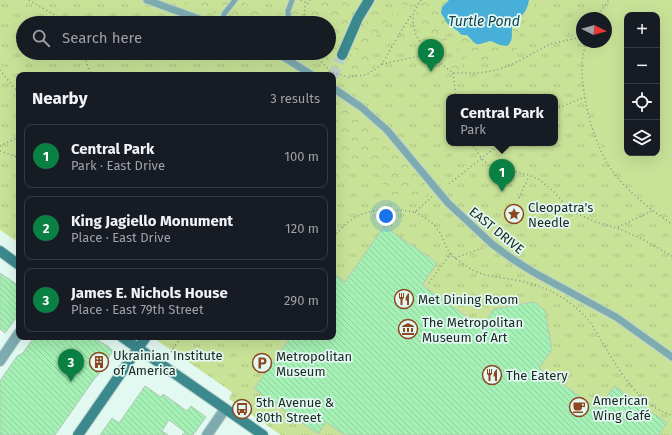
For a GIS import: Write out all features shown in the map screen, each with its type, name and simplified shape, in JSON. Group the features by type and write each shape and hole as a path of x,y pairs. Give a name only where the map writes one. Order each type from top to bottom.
{"main road":[{"path":"342,55 358,18 369,0"},
{"path":"0,252 16,263"},
{"path":"126,340 262,435"},
{"path":"78,435 144,340"}],"street":[{"path":"147,0 191,16"},
{"path":"290,60 308,72"},
{"name":"EAST DRIVE","path":"336,90 361,107 387,130 448,203 492,244 533,272 616,317 672,357"},
{"path":"0,361 16,337"},
{"path":"207,435 225,409"}],"lane":[{"path":"224,16 236,0"},
{"path":"288,16 288,11 292,0"}],"path":[{"path":"29,0 56,16"},
{"path":"301,0 307,3"},
{"path":"303,16 307,3 310,0"},
{"path":"336,74 344,77 356,77 374,70 382,64 400,32 421,0"},
{"path":"600,12 609,0"},
{"path":"413,13 413,24 416,35 422,45 431,56 453,73 479,73 497,70 515,63 535,50 550,44 576,38"},
{"path":"585,48 582,65 585,98 597,142 610,168 626,186 652,210 672,224"},
{"path":"382,64 415,57 431,56"},
{"path":"436,66 441,59"},
{"path":"86,60 90,72"},
{"path":"320,60 331,72"},
{"path":"0,70 16,90"},
{"path":"453,73 456,94"},
{"path":"558,108 585,98"},
{"path":"0,146 16,138"},
{"path":"473,146 482,159 489,165 529,175 548,185 571,211 644,240 672,256"},
{"path":"449,184 497,146"},
{"path":"0,151 16,157"},
{"path":"520,198 529,175"},
{"path":"415,212 433,196"},
{"path":"528,207 538,205 566,212 571,211"},
{"path":"336,233 350,221 363,214 374,211 397,210 415,212 434,224 455,258 477,272 532,284 548,290 572,305 589,321 622,373 634,388 647,401 672,415"},
{"path":"617,228 652,210"},
{"path":"455,258 492,244"},
{"path":"429,283 451,253"},
{"path":"171,352 179,340"}],"green space":[{"path":"0,0 672,0 672,435 281,435 229,399 232,392 156,340 336,340 336,72 16,72 16,241 0,230"},
{"path":"176,0 233,0 227,7 213,13"},
{"path":"241,0 262,16 231,16"},
{"path":"313,0 361,0 346,27 336,50 336,16 306,15"},
{"path":"378,0 382,0 377,9 393,14 409,13 406,18 396,17 389,20 381,28 375,38 372,48 373,58 377,65 360,74 345,73 331,66 324,60 336,60 336,52 350,58 361,31"},
{"path":"386,0 417,0 414,3 407,5"},
{"path":"424,0 449,0 442,7 441,13 451,26 444,31 447,41 442,41 436,44 434,48 437,54 435,55 423,43 415,22 417,10"},
{"path":"529,0 535,0 533,11 524,22 520,30 516,52 486,62 465,57 462,63 464,70 456,69 447,64 446,61 452,61 457,58 458,52 456,47 461,41 462,35 467,35 477,44 489,41 503,46 511,42 513,37 513,26 524,14"},
{"path":"614,0 672,0 672,219 656,207 629,182 609,154 601,138 590,99 587,56 589,48 612,48 612,12 605,12"},
{"path":"295,4 299,4 302,7 301,16 292,16 291,9"},
{"path":"284,13 285,16 276,16 281,15"},
{"path":"336,96 355,108 383,132 404,156 429,189 422,202 417,205 411,198 395,197 388,191 376,170 367,163 360,161 346,176 336,180"}],"water":[{"name":"Turtle Pond","path":"449,0 529,0 525,12 513,25 512,38 507,46 491,41 476,44 467,35 461,34 448,24 441,13 442,7"}],"building":[{"name":"The Metropolitan Museum of Art","path":"384,226 437,263 422,285 481,327 494,309 534,302 545,310 552,350 539,368 598,409 614,386 667,423 659,435 345,435 326,422 318,434 254,389 289,340 336,340 336,275 345,282"},
{"path":"0,273 16,284 16,318 5,333 0,329"},
{"path":"32,340 98,340 113,351 99,374 55,435 0,435 0,381 17,356 23,353"},
{"path":"145,386 161,397 163,394 187,411 191,406 206,417 193,435 182,435 185,432 169,420 162,431 168,435 100,435 112,418 119,423"}],"tunnel":[{"path":"335,72 342,55"}],"place":[{"name":"King Jagiello Monument","path":"431,72"},
{"name":"Central Park","path":"502,192"},
{"name":"Cleopatra's Needle","path":"514,214"},
{"name":"Met Dining Room","path":"404,299"},
{"name":"The Metropolitan Museum of Art","path":"408,329"},
{"name":"Ukrainian Institute of America","path":"99,362"},
{"name":"Metropolitan Museum","path":"262,363"},
{"name":"The Eatery","path":"492,375"},
{"name":"James E. Nichols House","path":"71,382"},
{"name":"American Wing Café","path":"579,407"},
{"name":"5th Avenue & 80th Street","path":"242,409"}]}
